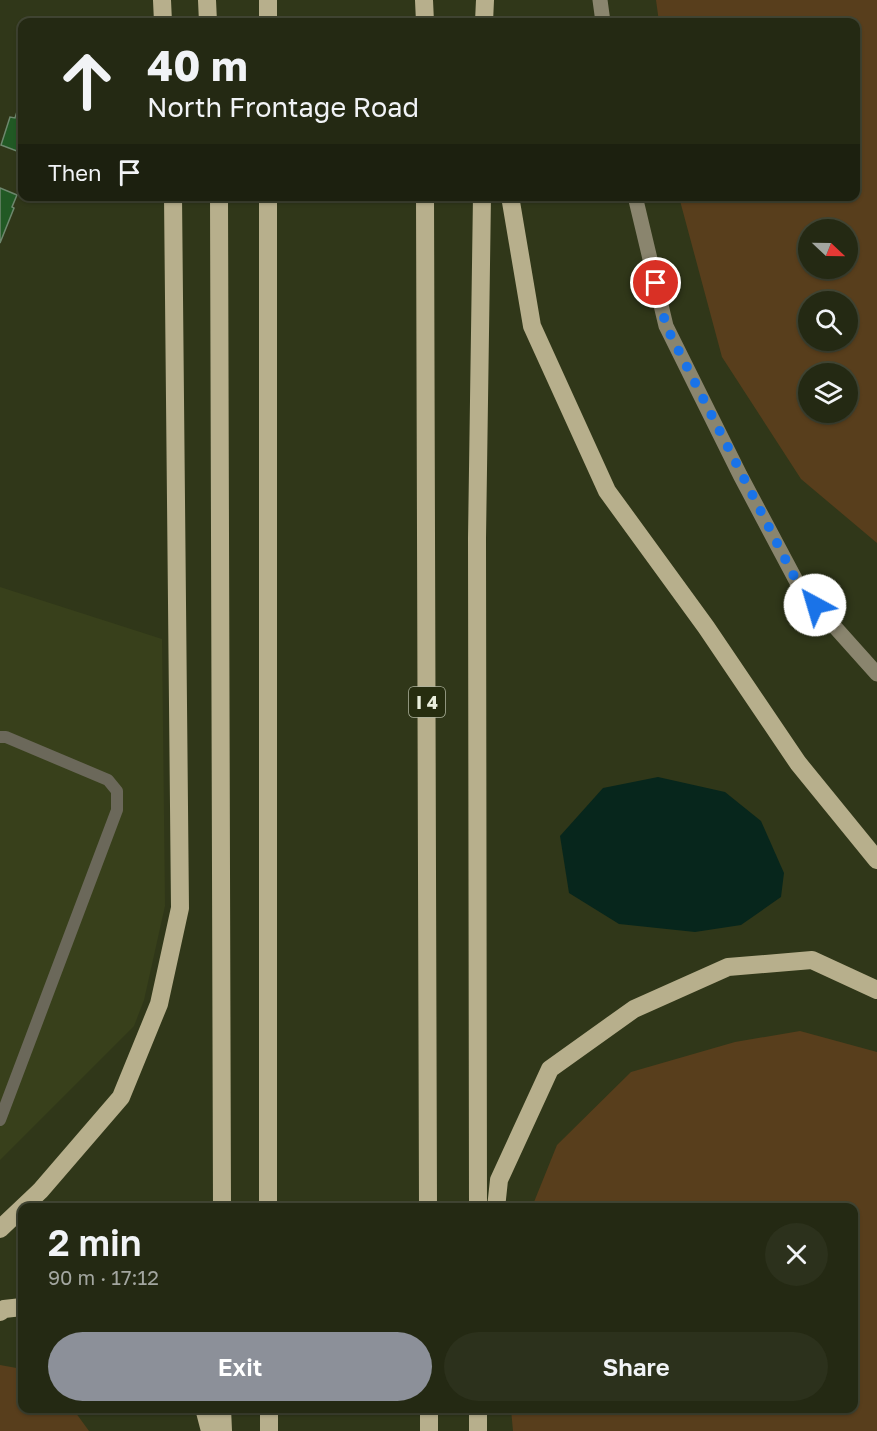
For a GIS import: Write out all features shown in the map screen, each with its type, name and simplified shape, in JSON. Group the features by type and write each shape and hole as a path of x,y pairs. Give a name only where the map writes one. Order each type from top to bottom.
{"highway":[{"path":"162,0 163,18"},
{"path":"207,0 208,18"},
{"path":"268,0 268,18"},
{"path":"424,0 424,18"},
{"path":"27,1203 121,1097 159,1004 180,908 173,201"},
{"path":"219,201 222,1203"},
{"path":"268,201 268,1203"},
{"name":"I 4","path":"425,201 428,1203"},
{"path":"478,1203 477,538 482,201"},
{"path":"511,201 532,326 607,491 706,627 798,762 877,860"},
{"path":"497,1203 499,1180 550,1069 634,1009 728,967 791,961 812,960 877,990"},
{"path":"0,1229 18,1212"},
{"path":"0,1312 4,1309 18,1307"},
{"path":"205,1413 210,1431"},
{"path":"222,1413 223,1431"},
{"path":"269,1413 269,1431"},
{"path":"429,1413 429,1431"},
{"path":"478,1413 478,1431"}],"street":[{"path":"600,0 602,18"},
{"path":"636,201 666,326 740,475 800,588 877,674"}],"lane":[{"path":"0,737 6,737 108,780 117,791 117,810 0,1120"}],"shaded area":[{"path":"656,0 877,0 877,543 801,479 722,357 680,201 860,201 860,18 658,18"},
{"path":"0,587 162,639 165,906 144,1000 134,1026 0,1160"},
{"path":"658,777 725,792 761,821 784,873 781,897 741,925 695,932 619,924 569,893 560,836 603,788"},
{"path":"800,1031 877,1052 877,1431 513,1431 511,1413 858,1413 858,1203 534,1203 557,1145 631,1072 735,1042"},
{"path":"0,1365 18,1368 18,1413 76,1413 89,1431 0,1431"}],"building":[{"path":"18,108 18,151 1,145 10,117 15,118"},
{"path":"0,188 17,195 0,243"}],"route":[{"path":"656,283 666,326 740,475 800,588 815,605"}]}
